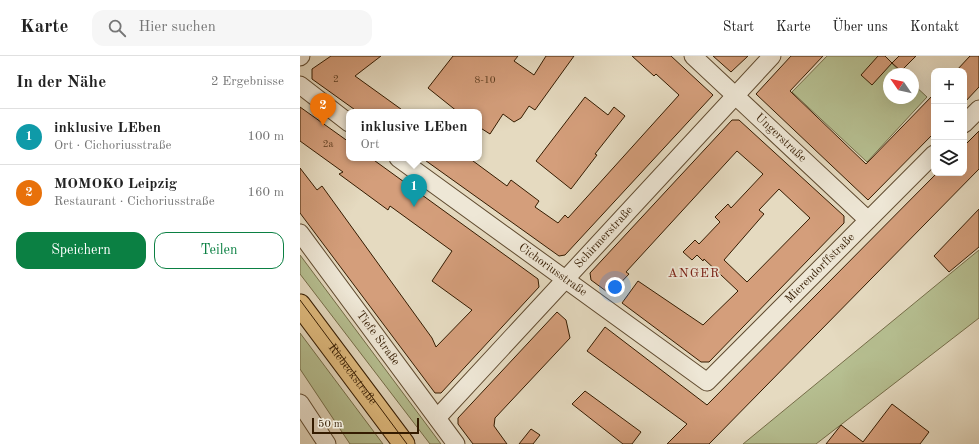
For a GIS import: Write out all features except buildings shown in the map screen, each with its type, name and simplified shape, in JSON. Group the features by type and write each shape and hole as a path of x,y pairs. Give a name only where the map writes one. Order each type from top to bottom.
{"main road":[{"name":"Riebeckstraße","path":"300,305 404,444"}],"street":[{"name":"Ungerstraße","path":"693,56 868,220"},
{"name":"Schirmerstraße","path":"436,418 772,56"},
{"path":"300,85 303,90 346,121"},
{"path":"967,121 979,109"},
{"name":"Mierendorffstraße","path":"707,382 931,157"},
{"name":"Cichoriusstraße","path":"402,161 707,382"},
{"name":"Tiefe Straße","path":"300,233 456,444"},
{"path":"300,402 327,444"}],"green space":[{"path":"827,56 884,56 897,68 883,68 883,104 919,104 919,90 927,97 867,162 792,92"},
{"path":"979,250 979,318 816,444 743,444"},
{"path":"300,255 441,444 430,444 300,274"},
{"path":"300,333 383,444 350,444 300,369"}],"tram line":[{"path":"300,300 407,444"}],"place":[{"name":"MOMOKO Leipzig","path":"323,126"},
{"name":"inklusive LEben","path":"414,207"}],"district":[{"name":"ANGER","path":"694,273"}]}
